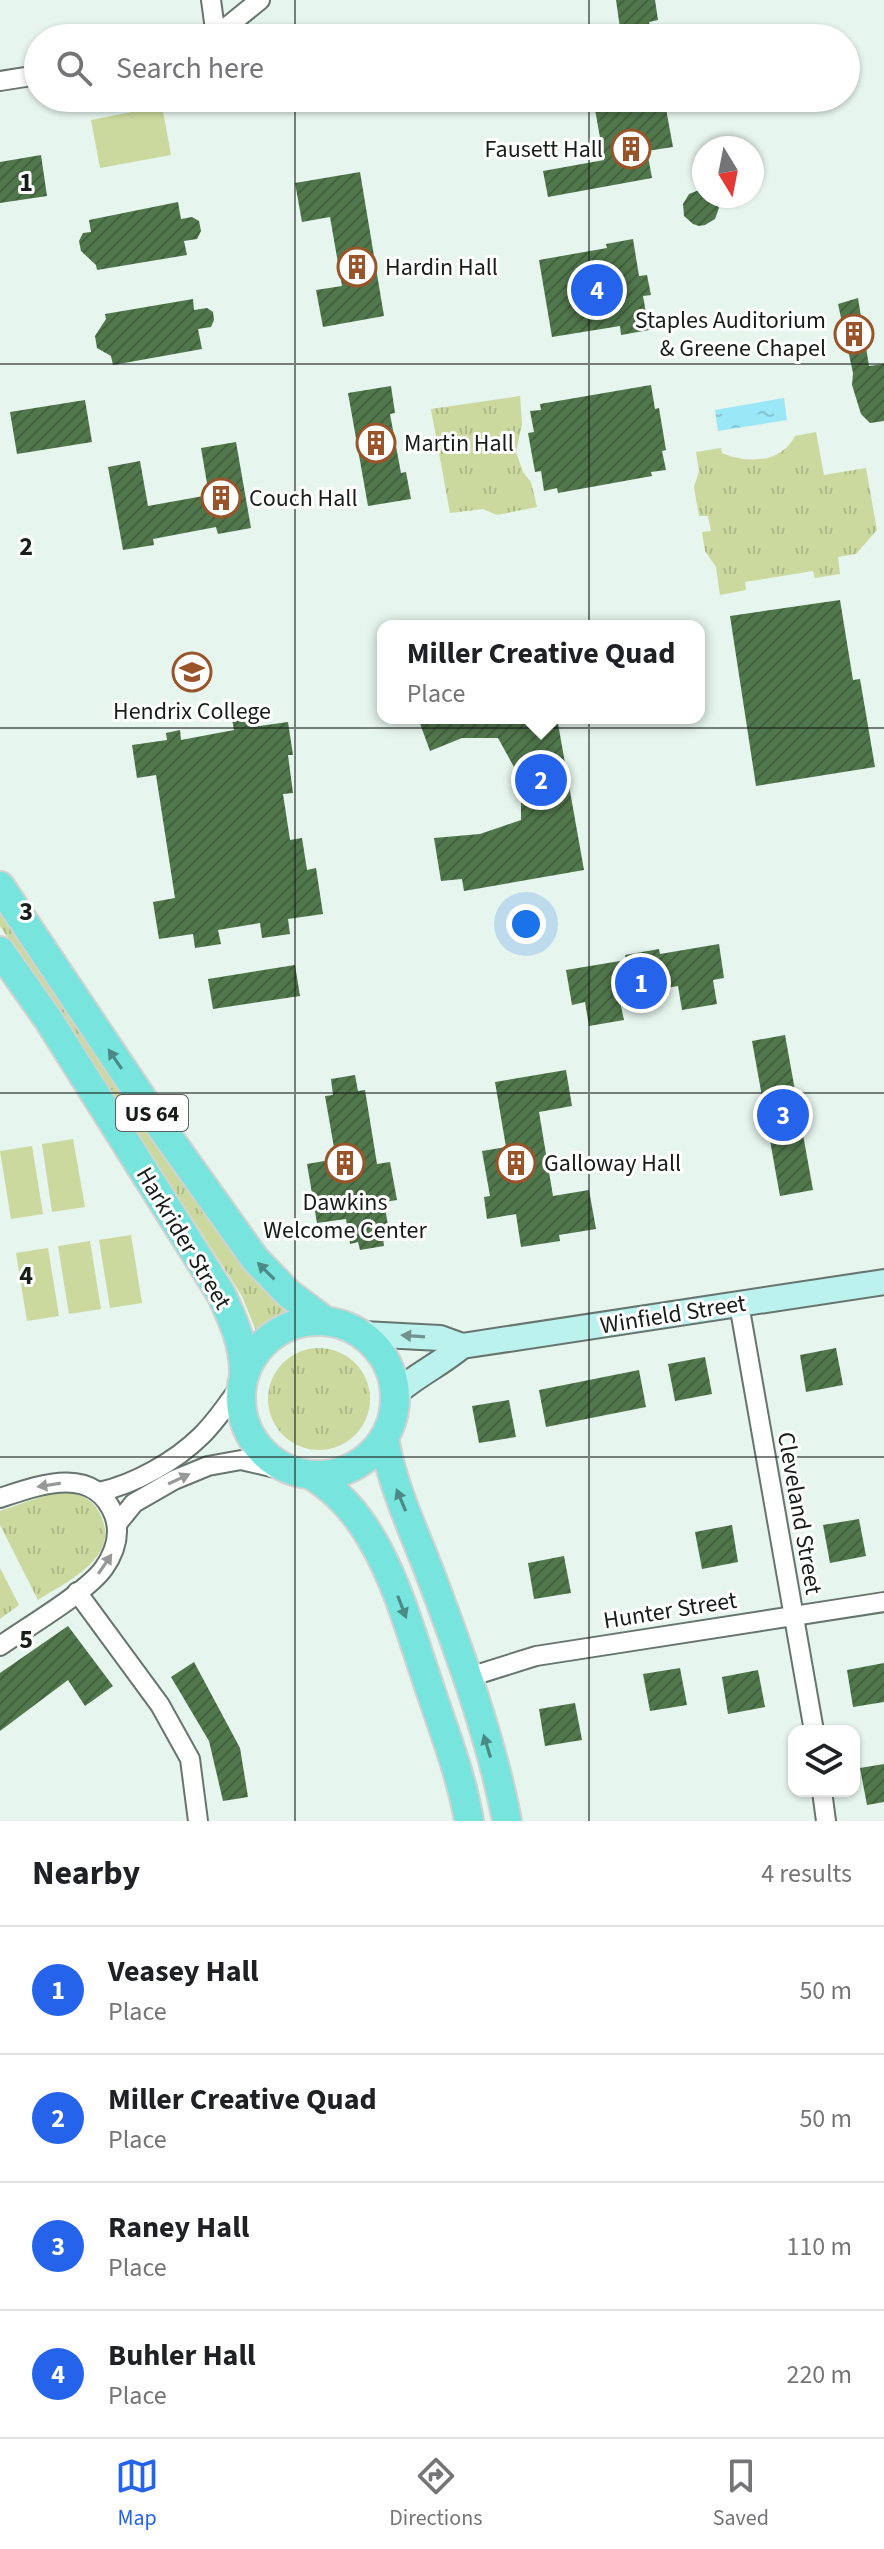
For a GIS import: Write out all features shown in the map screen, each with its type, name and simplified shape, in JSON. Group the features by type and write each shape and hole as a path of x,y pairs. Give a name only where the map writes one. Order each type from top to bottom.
{"main road":[{"name":"Harkrider Street","path":"0,886 166,1134 255,1259 288,1293 325,1321"},
{"name":"Harkrider Street","path":"0,951 56,1032 221,1294 244,1356 242,1379"},
{"path":"303,1474 333,1474 358,1465 377,1448 394,1414 395,1394 390,1370 379,1351 363,1334 325,1321 289,1326 267,1339 251,1359 242,1379 240,1404 245,1426 256,1446 272,1461 329,1486 353,1511 372,1539 388,1572 454,1759 469,1821"},
{"path":"384,1438 395,1484 454,1638 499,1783 507,1821"}],"street":[{"path":"211,0 214,24"},
{"path":"231,24 260,0"},
{"path":"0,81 24,77"},
{"name":"Winfield Street","path":"363,1334 440,1338 462,1346 884,1282"},
{"name":"Cleveland Street","path":"739,1304 813,1725"},
{"name":"Winfield Street","path":"395,1394 462,1346"},
{"path":"99,1492 121,1487 180,1453 203,1435 242,1379"},
{"path":"117,1524 134,1503 208,1466 241,1460 303,1474"},
{"path":"0,1498 42,1485 64,1482 87,1486 99,1492 110,1506 117,1524 116,1542 102,1571 0,1646"},
{"path":"77,1592 160,1705 190,1759 198,1821"},
{"name":"Hunter Street","path":"466,1678 536,1656 884,1602"},
{"path":"823,1797 826,1821"}],"green space":[{"path":"132,112 163,112 171,155 100,168 91,120"},
{"path":"520,396 522,424 516,452 523,472 531,482 537,507 497,515 483,509 450,513 431,409"},
{"path":"816,432 824,475 866,468 877,530 856,554 838,557 840,574 815,578 813,571 745,582 746,590 720,595 716,567 705,551 702,532 711,531 708,516 699,516 694,487 699,471 696,452 721,448 722,453 732,457 763,459 782,452 795,436"},
{"path":"0,902 292,1310 256,1331 242,1296 109,1088 0,926"},
{"path":"73,1139 85,1207 52,1212 42,1144"},
{"path":"32,1146 43,1214 11,1219 0,1151"},
{"path":"131,1235 142,1303 110,1308 99,1240"},
{"path":"90,1241 101,1309 69,1314 58,1246"},
{"path":"48,1248 59,1316 27,1321 16,1253"},
{"path":"319,1348 338,1352 355,1363 366,1380 370,1399 366,1418 355,1435 338,1446 319,1450 300,1446 283,1435 272,1418 268,1399 272,1380 283,1363 300,1352"},
{"path":"55,1492 86,1498 95,1506 105,1528 104,1542 89,1565 38,1600 0,1525 0,1511"},
{"path":"0,1568 19,1605 0,1619"}],"water":[{"path":"784,398 787,420 718,431 715,410"}],"building":[{"path":"616,0 655,0 658,20 650,24 619,24"},
{"name":"Fausett Hall","path":"595,112 667,112 673,147 647,151 652,178 548,197 543,171 604,160"},
{"path":"41,155 47,196 0,203 0,162"},
{"name":"Hardin Hall","path":"360,172 384,316 323,327 316,290 342,286 330,217 302,222 295,183"},
{"path":"692,193 692,208 719,208 715,219 699,226 684,216 683,204"},
{"path":"178,202 181,219 192,217 199,221 201,231 197,239 184,241 187,255 97,270 96,265 81,251 79,241 83,233 91,232 89,220"},
{"path":"633,239 639,276 647,275 651,295 643,296 649,330 621,335 620,326 552,337 539,260 607,248 606,244"},
{"name":"Staples Auditorium & Greene Chapel","path":"858,298 869,366 884,364 884,421 870,423 861,414 852,385 853,373 838,304"},
{"path":"193,299 194,310 207,308 213,312 211,327 198,329 202,349 113,365 111,356 97,348 95,336 106,319 105,314"},
{"path":"651,385 655,409 659,408 666,470 651,472 652,476 558,493 557,488 544,491 541,471 535,472 528,433 534,432 530,411 541,410 540,404"},
{"name":"Martin Hall","path":"391,386 395,413 390,414 401,473 406,472 411,499 368,506 348,393"},
{"path":"85,400 92,442 17,454 10,412"},
{"name":"Couch Hall","path":"236,442 251,528 218,534 216,527 153,539 154,545 123,550 108,467 140,461 148,506 209,495 201,448"},
{"path":"840,600 853,680 860,679 875,767 756,786 730,616"},
{"path":"250,716 252,727 288,722 293,755 288,755 293,793 283,794 290,840 302,838 307,870 316,868 323,914 288,919 290,934 262,938 260,923 218,930 221,944 195,948 193,934 159,939 153,902 175,898 156,775 137,778 132,745 167,740 166,733 180,730 181,740 234,730 232,719"},
{"path":"420,724 558,724 584,870 464,891 462,879 441,881 434,838 480,834 521,820 521,766 514,767 498,738 462,738 430,751"},
{"path":"719,944 724,978 713,980 717,1004 682,1010 678,986 619,997 624,1020 589,1026 585,1002 572,1005 566,970 626,960 625,955 659,949 660,954"},
{"path":"295,965 300,996 213,1009 208,979"},
{"path":"785,1035 813,1190 780,1196 752,1041"},
{"name":"Galloway Hall","path":"566,1070 572,1106 539,1112 553,1196 589,1190 596,1229 559,1235 560,1241 521,1247 516,1214 487,1219 484,1197 490,1196 482,1151 506,1147 495,1082"},
{"name":"Dawkins Welcome Center","path":"355,1075 358,1091 365,1090 377,1164 390,1162 397,1200 384,1202 390,1237 383,1238 384,1246 360,1250 358,1242 350,1244 346,1219 317,1223 307,1164 336,1159 325,1096 333,1095 331,1079"},
{"path":"836,1348 843,1385 806,1392 800,1355"},
{"path":"705,1357 712,1394 675,1401 668,1364"},
{"path":"639,1370 646,1407 546,1427 539,1390"},
{"path":"509,1400 516,1437 479,1443 472,1406"},
{"path":"859,1519 866,1556 830,1563 823,1525"},
{"path":"732,1525 738,1562 702,1569 695,1532"},
{"path":"564,1556 571,1593 534,1599 528,1563"},
{"path":"68,1626 113,1686 85,1706 68,1680 0,1731 0,1673"},
{"path":"194,1662 240,1748 248,1797 223,1801 209,1741 171,1677"},
{"path":"884,1663 884,1702 853,1707 847,1670"},
{"path":"680,1668 687,1705 650,1711 643,1674"},
{"path":"758,1670 765,1707 728,1714 722,1677"},
{"path":"575,1703 582,1740 545,1746 539,1709"},
{"path":"884,1764 884,1802 867,1805 860,1768"}],"place":[{"name":"Fausett Hall","path":"631,149"},
{"name":"Hardin Hall","path":"357,267"},
{"name":"Buhler Hall","path":"597,290"},
{"name":"Staples Auditorium & Greene Chapel","path":"854,334"},
{"name":"Martin Hall","path":"376,443"},
{"name":"Couch Hall","path":"221,498"},
{"name":"Hendrix College","path":"192,672"},
{"name":"Miller Creative Quad","path":"541,780"},
{"name":"Veasey Hall","path":"641,983"},
{"name":"Raney Hall","path":"783,1115"},
{"name":"Dawkins Welcome Center","path":"345,1163"},
{"name":"Galloway Hall","path":"516,1163"}]}
